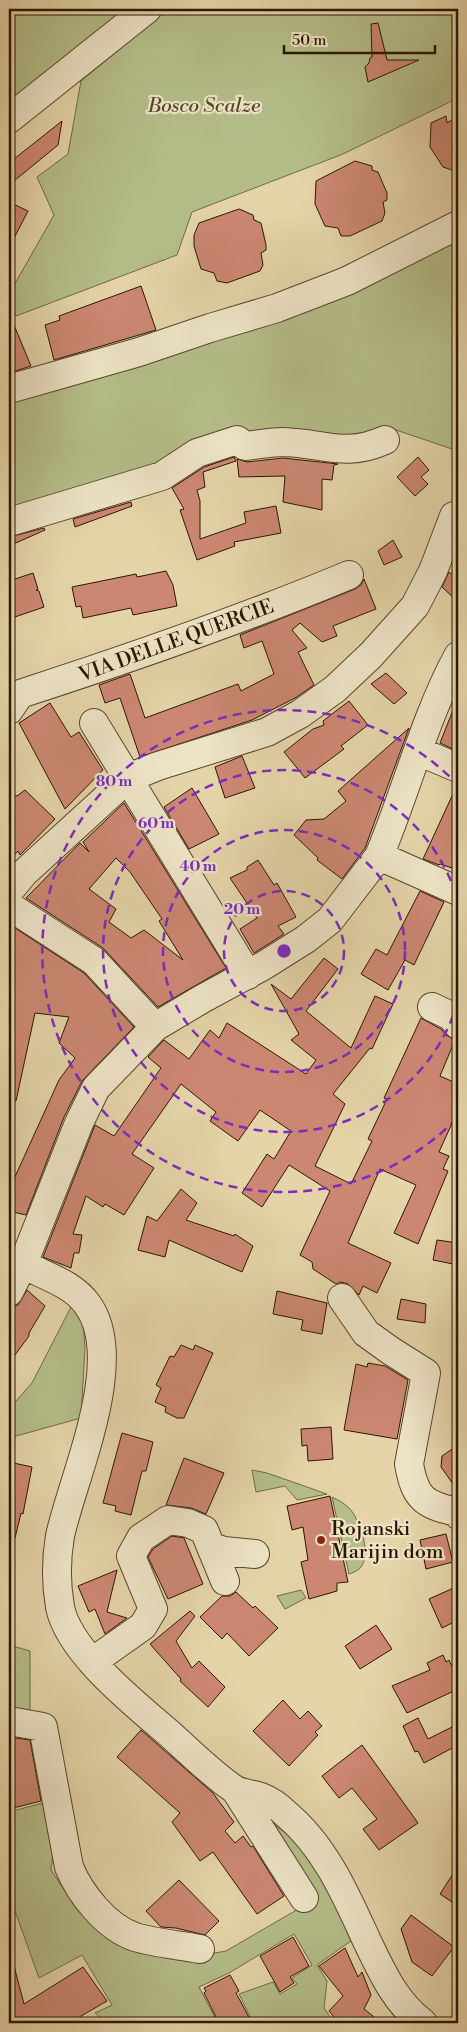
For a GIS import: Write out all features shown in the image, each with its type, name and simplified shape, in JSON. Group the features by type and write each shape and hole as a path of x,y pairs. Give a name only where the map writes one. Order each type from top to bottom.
{"street":[{"path":"9,119 147,9"},
{"path":"9,389 139,352 277,308 348,281 458,225"},
{"path":"9,522 162,476 197,453 237,440 245,446 282,442 337,449 356,449 372,446 386,440"},
{"path":"9,891 24,873 128,778 158,766 267,732 300,714 335,689 371,655 415,606 433,571 454,516"},
{"name":"VIA DELLE QUERCIE","path":"9,710 20,694 197,634 284,602 349,575"},
{"path":"9,1292 23,1264 78,1123 96,1088 156,1027 202,999 248,975 306,938 330,920 379,856 437,701 458,656"},
{"path":"94,723 248,975"},
{"path":"418,751 458,768"},
{"path":"379,856 458,891"},
{"path":"9,906 94,962 156,1027"},
{"path":"432,1007 451,1016 458,1025"},
{"path":"23,1264 73,1290 87,1303 96,1319 100,1338 99,1391 86,1454 60,1536 56,1578 61,1610 73,1637 92,1662 144,1711 236,1791 304,1898"},
{"path":"342,1298 366,1333 391,1352 426,1373 409,1464 412,1479 423,1500 437,1508 457,1512 458,1515"},
{"path":"92,1662 143,1626 153,1609 131,1556 141,1538 168,1520 188,1523 204,1530 225,1581"},
{"path":"212,1547 224,1551 256,1554"},
{"path":"9,1721 43,1727 69,1867 76,1883 101,1914 117,1928 134,1937 200,1949"},
{"path":"236,1791 263,1798 284,1811 307,1834 326,1861 347,1898 389,1987 410,2013 423,2023"}],"green space":[{"path":"9,9 126,9 9,105"},
{"name":"Bosco Scalze","path":"168,9 458,9 458,98 343,154 192,212 177,255 16,316 9,304 9,294 54,215 37,177 68,154 81,81"},
{"path":"458,237 458,451 393,429 352,441 289,435 153,470 9,518 9,398"},
{"path":"72,1305 83,1323 85,1348 81,1418 9,1438 9,1409 32,1383"},
{"path":"252,1470 267,1473 327,1494 297,1500 285,1486 256,1492"},
{"path":"332,1497 349,1508 353,1513 361,1529 365,1547 363,1563 358,1570 349,1574"},
{"path":"301,1590 306,1598 285,1609 277,1596"},
{"path":"9,1645 30,1651 30,1716 9,1712"},
{"path":"43,1803 54,1847 51,1870 76,1907 198,1956 226,1951 312,1901 257,1812 298,1842 332,1895 351,1941 317,1965 327,1981 324,2008 334,2023 253,2023 239,1994 273,1982 280,1994 297,1984 292,1978 312,1965 294,1934 229,1973 199,1987 218,2023 107,2023 95,2013 112,2005 82,1955 39,1978 9,1894 9,1812"}],"building":[{"path":"378,23 387,60 419,60 368,82 365,67 372,57 371,24"},
{"path":"446,116 447,123 458,116 458,172 443,167 430,147 431,123"},
{"path":"62,121 58,145 9,185 9,163"},
{"path":"355,161 372,166 372,170 378,172 387,193 387,200 383,202 385,213 382,221 350,236 341,236 338,228 325,226 315,204 316,181"},
{"path":"9,202 28,211 9,248"},
{"path":"239,209 253,215 254,220 261,223 266,245 266,250 261,253 263,265 260,271 227,283 217,281 214,273 201,269 194,246 194,235 199,223"},
{"path":"141,286 156,330 54,360 45,325 60,320 59,316"},
{"path":"9,313 31,366 9,373"},
{"path":"234,457 236,461 203,472 205,487 197,490 200,501 200,539 246,523 244,512 276,506 281,533 234,542 235,546 197,560 180,510 184,509 172,488 204,467"},
{"path":"418,457 429,470 421,477 428,484 415,496 397,477"},
{"path":"283,458 338,464 334,465 332,480 322,479 322,510 283,502 285,476 239,477 237,459 247,462"},
{"path":"131,502 132,506 75,527 73,519"},
{"path":"44,528 45,530 9,546 9,537"},
{"path":"393,540 402,557 384,565 378,551"},
{"path":"166,571 173,585 177,606 133,615 131,608 83,618 81,606 76,607 72,587 136,574 137,577"},
{"path":"449,572 458,579 458,602 442,587"},
{"path":"33,573 38,589 36,590 39,591 44,607 9,619 9,581"},
{"path":"364,579 376,609 333,626 337,636 322,642 300,623 292,630 307,648 298,652 314,685 295,698 252,720 140,757 120,698 105,703 99,685 130,674 145,718 238,684 241,691 274,674 262,641 244,648 240,635 355,589 361,585"},
{"path":"386,673 407,693 394,704 371,684"},
{"path":"457,700 458,748 457,751 440,743"},
{"path":"349,701 368,725 341,746 344,749 305,778 284,752 313,729 324,725 323,721"},
{"path":"50,703 71,737 79,732 103,770 65,809 19,723"},
{"path":"409,728 365,848 342,879 317,860 318,858 294,835 306,820 324,819 346,801 338,791"},
{"path":"242,756 255,788 225,798 215,767"},
{"path":"458,783 458,870 423,859"},
{"path":"192,788 219,834 189,849 164,807"},
{"path":"25,790 55,819 20,855 18,851 9,861 9,803 15,795 17,796"},
{"path":"124,803 226,968 158,1007 103,948 26,898 80,843 89,852 83,842","holes":["116,858 130,872 162,919 159,921 183,960 144,930 131,938 109,922 116,909 89,889"]},
{"path":"258,860 274,885 277,883 296,917 278,926 284,934 254,953 240,929 257,918 230,878 247,870 247,867"},
{"path":"420,891 444,902 414,965 405,960 388,990 361,974 376,949 387,955"},
{"path":"12,926 84,973 134,1027 82,1081 64,1117 26,1215 9,1211 9,1190 59,1080 75,1058 59,1043 69,1017 35,1013 16,1101 9,1100 9,937"},
{"path":"324,958 338,969 306,1011 351,1048 375,996 393,1004 372,1049 370,1048 333,1094 345,1104 315,1166 351,1184 372,1141 368,1139 387,1099 384,1098 421,1018 441,1029 446,1035 455,1040 440,1076 458,1084 458,1110 439,1152 449,1156 443,1169 448,1171 418,1244 394,1233 416,1185 380,1169 348,1243 391,1263 377,1293 363,1286 359,1295 348,1284 341,1282 336,1284 313,1269 312,1262 300,1255 330,1191 289,1165 262,1207 242,1193 267,1154 274,1159 291,1131 260,1110 238,1141 210,1121 216,1112 181,1084 132,1154 154,1168 124,1215 105,1204 103,1207 86,1196 73,1234 82,1235 79,1253 74,1253 71,1268 43,1257 95,1125 114,1136 161,1068 148,1057 164,1040 189,1059 210,1030 219,1038 227,1023 306,1074 316,1060 291,1040 299,1034 271,984 291,999"},
{"path":"181,1189 197,1203 186,1220 234,1236 235,1234 253,1246 242,1272 169,1240 165,1257 138,1250 147,1216 157,1221"},
{"path":"437,1240 458,1243 458,1265 433,1260"},
{"path":"27,1290 45,1306 29,1336 9,1363 9,1307 18,1305"},
{"path":"277,1291 327,1303 322,1334 301,1330 303,1320 273,1314"},
{"path":"401,1299 426,1304 425,1323 397,1319"},
{"path":"181,1345 193,1350 195,1345 213,1353 184,1418 177,1418 165,1412 166,1407 155,1402 161,1388 156,1385 170,1356 174,1357"},
{"path":"368,1363 385,1366 408,1380 397,1439 344,1430 356,1364 367,1367"},
{"path":"331,1427 333,1459 308,1461 307,1445 302,1446 301,1429"},
{"path":"122,1433 153,1442 146,1471 142,1471 131,1515 115,1511 116,1506 103,1503"},
{"path":"458,1445 458,1491 441,1467 442,1456"},
{"path":"184,1458 224,1473 206,1514 191,1508 166,1505"},
{"path":"9,1462 32,1467 23,1514 21,1513 15,1538 9,1537"},
{"name":"Rojanski Marijin dom","path":"330,1496 348,1582 337,1583 337,1591 309,1599 301,1562 308,1560 303,1527 292,1530 287,1506"},
{"path":"446,1534 453,1562 426,1569 420,1540"},
{"path":"172,1536 184,1538 203,1584 168,1599 148,1557 153,1549"},
{"path":"117,1570 107,1612 127,1618 105,1634 95,1609 89,1612 78,1586"},
{"path":"458,1586 458,1620 442,1628 429,1599"},
{"path":"236,1592 253,1608 255,1606 278,1628 249,1656 227,1633 222,1639 200,1617 222,1596 230,1596"},
{"path":"190,1611 195,1616 176,1641 192,1668 199,1661 225,1687 208,1707 180,1681 181,1679 150,1644"},
{"path":"376,1625 392,1649 360,1669 345,1646"},
{"path":"443,1655 446,1662 449,1660 458,1680 458,1689 407,1713 392,1686 430,1670 427,1663"},
{"path":"283,1700 300,1719 308,1711 322,1726 315,1732 318,1735 289,1766 253,1731"},
{"path":"418,1718 428,1739 458,1724 458,1745 424,1763 418,1751 415,1752 403,1726"},
{"path":"141,1730 213,1793 234,1822 225,1831 235,1843 243,1836 251,1847 253,1846 284,1896 257,1914 213,1852 200,1861 172,1822 180,1813 117,1757"},
{"path":"9,1737 30,1740 41,1801 9,1809"},
{"path":"362,1745 418,1823 379,1850 363,1829 377,1819 352,1788 339,1798 322,1776"},
{"path":"458,1866 458,1906 440,1894"},
{"path":"179,1880 219,1921 205,1935 176,1928 161,1927 146,1911"},
{"path":"411,1915 454,1947 432,1976 412,1962 401,1929"},
{"path":"293,1937 309,1966 290,1977 294,1983 280,1992 260,1956"},
{"path":"345,1948 358,1977 362,1972 371,1995 364,2009 382,2023 339,2023 329,2011 343,1996 319,1966"},
{"path":"14,1966 24,2004 83,1967 107,2001 69,2023 9,2023 9,1967"},
{"path":"230,1975 239,1991 236,1993 252,2023 219,2023 204,1993 206,1991 204,1988"}],"place":[{"name":"Rojanski Marijin dom","path":"321,1540"}]}
